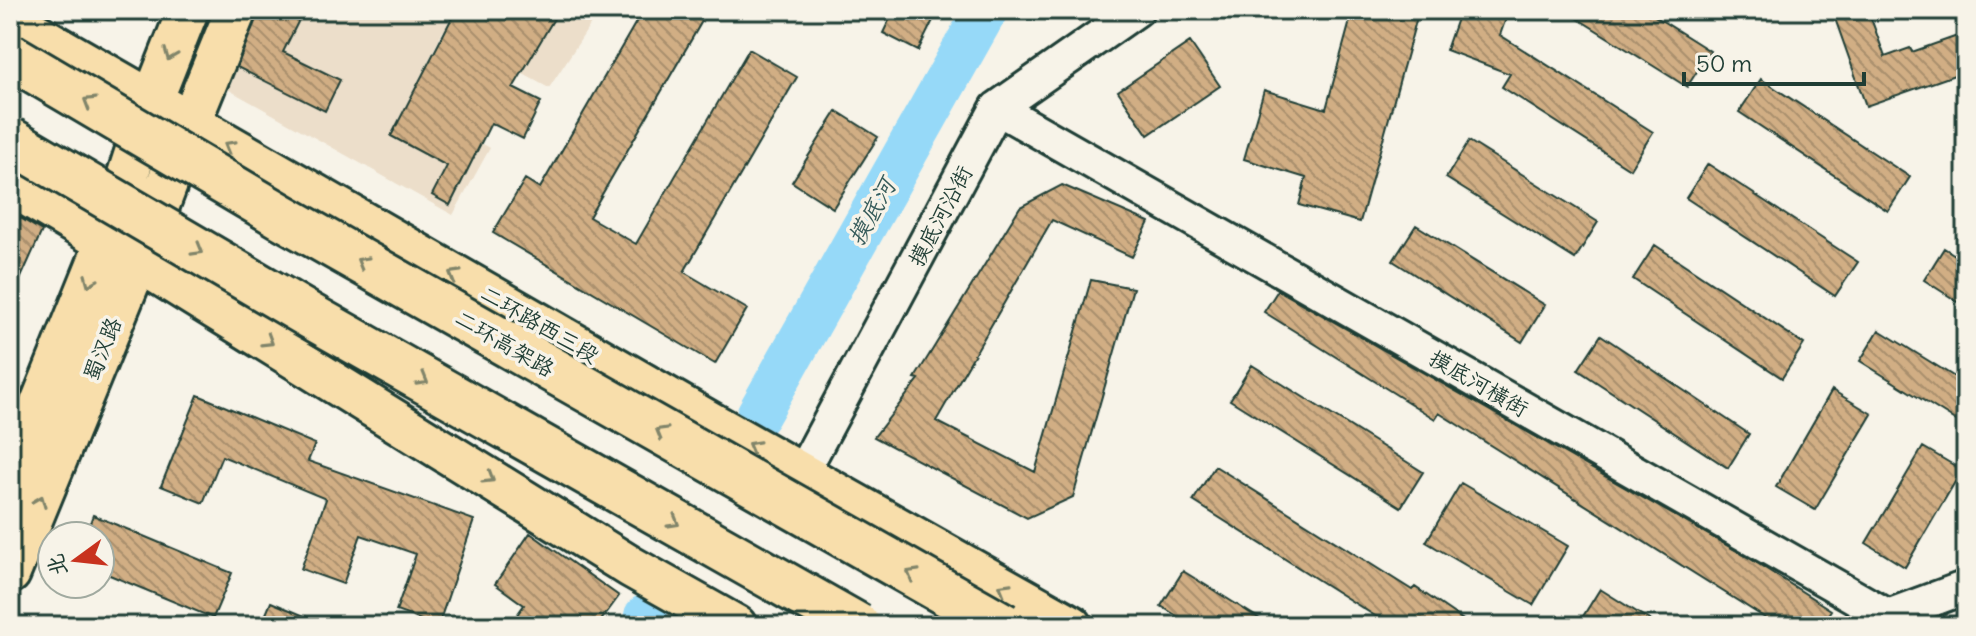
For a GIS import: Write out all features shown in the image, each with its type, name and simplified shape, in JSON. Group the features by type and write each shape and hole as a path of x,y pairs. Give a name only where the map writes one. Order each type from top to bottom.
{"highway":[{"name":"二环高架路","path":"10,56 281,216 1004,626"},
{"path":"10,140 312,317 858,626"}],"main road":[{"name":"蜀汉路","path":"10,573 122,251 152,101 188,10"},
{"name":"蜀汉路","path":"10,480 122,251 190,123 236,10"},
{"name":"二环路西三段","path":"10,19 1072,626"},
{"path":"10,185 122,251 631,567 736,626"}],"street":[{"name":"摸底河沿街","path":"802,473 997,108 1137,10"},
{"name":"摸底河横街","path":"997,108 1886,621 1966,587"}],"shaded area":[{"path":"244,10 600,10 549,88 443,31 409,101 490,148 453,215 213,81"}],"building":[{"path":"258,10 304,10 283,52 340,80 325,111 237,67"},
{"path":"456,10 559,10 513,88 541,102 523,139 491,123 450,205 432,195 447,166 391,136"},
{"path":"643,10 683,10 702,21 589,217 636,244 749,49 797,77 684,272 747,309 715,364 493,233 525,179 540,188"},
{"path":"894,10 938,10 918,51 883,33"},
{"path":"1353,10 1419,10 1360,222 1299,205 1306,178 1244,159 1264,90 1326,109"},
{"path":"1460,10 1509,10 1500,35 1653,132 1630,169 1502,87 1510,74 1446,50"},
{"path":"1564,10 1645,10 1710,51 1687,87"},
{"path":"1832,10 1868,10 1885,57 1910,48 1912,52 1966,33 1966,71 1866,106"},
{"path":"1190,42 1220,86 1148,135 1118,91"},
{"path":"1761,79 1910,177 1888,211 1739,112"},
{"path":"837,111 878,137 833,208 792,182"},
{"path":"1469,141 1598,222 1575,259 1446,178"},
{"path":"1708,164 1858,262 1835,296 1686,198"},
{"path":"1062,185 1149,222 1132,257 1052,220 936,421 1035,472 1091,280 1133,288 1073,497 1027,518 874,437 919,379 915,378 1020,207"},
{"path":"10,212 42,231 10,302"},
{"path":"1416,225 1545,305 1522,342 1393,261"},
{"path":"1655,245 1804,344 1782,378 1633,279"},
{"path":"1944,248 1966,262 1966,307 1924,280"},
{"path":"1278,290 1749,558 1831,610 1821,626 1778,626 1439,413 1435,419 1264,312"},
{"path":"1879,330 1966,384 1966,427 1860,361"},
{"path":"1601,335 1749,434 1728,468 1578,370"},
{"path":"1252,365 1423,472 1401,507 1230,400"},
{"path":"1832,390 1872,414 1815,510 1776,487"},
{"path":"198,395 315,444 308,461 474,520 438,626 396,611 416,554 361,535 343,584 301,569 326,499 222,456 203,503 161,486"},
{"path":"1923,447 1962,470 1905,567 1866,543"},
{"path":"1215,466 1412,590 1415,587 1472,626 1391,626 1193,501"},
{"path":"1461,483 1568,546 1533,605 1426,542"},
{"path":"116,525 232,573 213,618 116,578"},
{"path":"530,533 619,596 597,626 509,626 524,605 495,584"},
{"path":"1183,571 1271,626 1193,626 1161,606"},
{"path":"1600,589 1659,626 1577,626"},
{"path":"271,602 328,626 261,626"}],"waterway":[{"name":"摸底河","path":"758,415 986,10"},
{"name":"摸底河","path":"644,626 646,616"}]}
